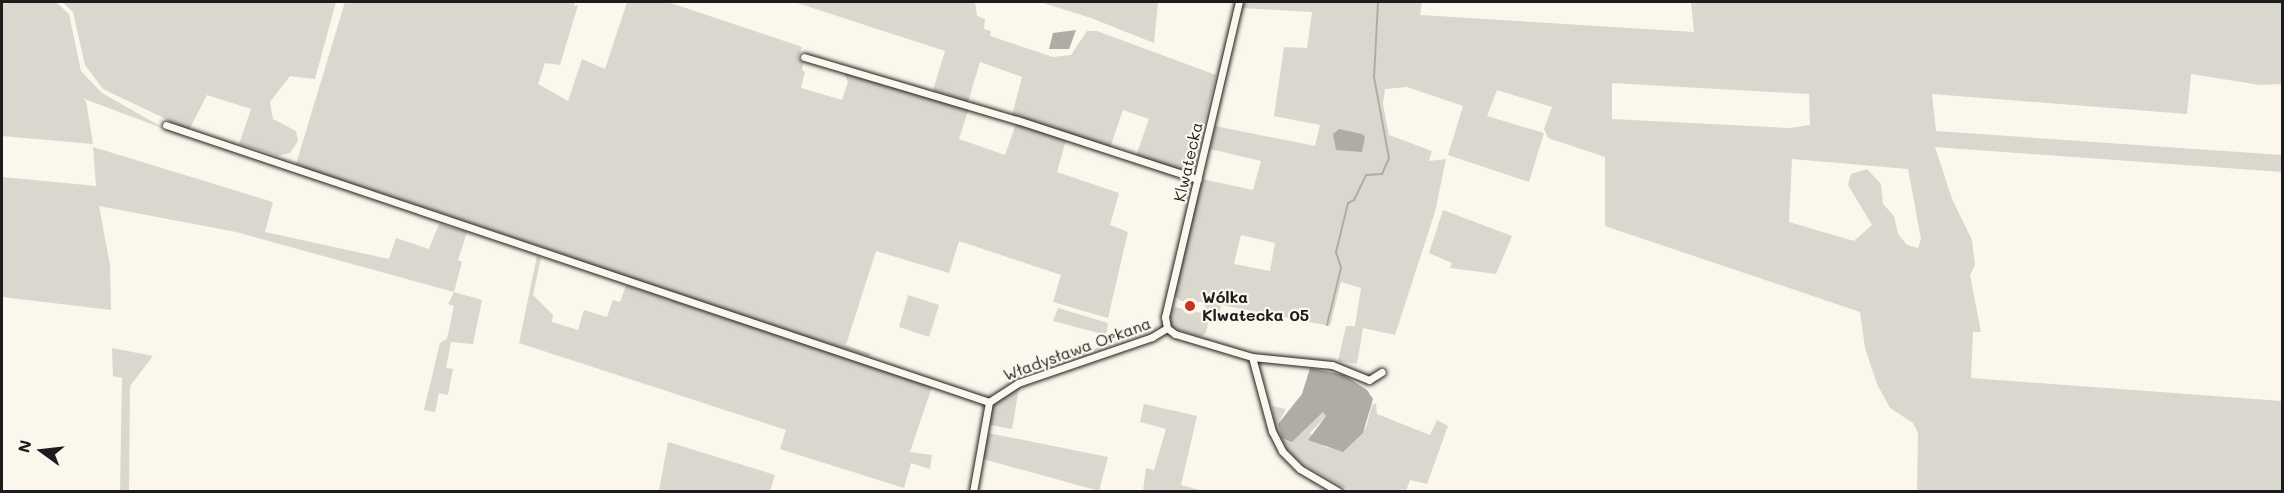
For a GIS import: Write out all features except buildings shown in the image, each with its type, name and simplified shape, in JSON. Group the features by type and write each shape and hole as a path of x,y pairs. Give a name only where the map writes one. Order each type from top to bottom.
{"street":[{"name":"Klwatecka","path":"1167,328 1165,317 1239,2"},
{"path":"804,57 1006,117 1198,179"},
{"path":"166,125 989,402 973,492"},
{"name":"Władysława Orkana","path":"989,402 1018,384 1152,337 1167,328 1175,334 1252,357 1332,366 1370,380 1382,372"},
{"path":"1252,357 1272,431 1282,451 1300,469 1339,492"}],"shaded area":[{"path":"2,2 56,2 69,14 81,71 102,93 167,130 82,98 86,101 93,144 2,136"},
{"path":"62,2 336,2 315,79 290,76 270,102 273,119 296,131 298,141 290,153 278,156 239,144 251,109 207,95 189,130 103,89 85,65 73,12"},
{"path":"345,2 575,2 574,6 578,5 560,65 545,63 538,84 568,101 582,59 605,69 627,2 668,2 802,47 798,57 804,60 802,70 805,72 801,88 842,100 848,82 844,73 851,72 969,108 959,139 1005,155 1016,124 1066,140 1057,172 1119,193 1110,225 1128,232 1108,318 1053,302 1061,275 959,241 949,273 876,251 846,345 871,354 877,351 868,356 664,292 545,248 305,168 296,164"},
{"path":"794,2 975,2 977,16 985,19 984,29 991,31 990,36 1053,57 1071,55 1087,31 1097,31 1216,75 1193,164 1183,172 1136,156 1149,119 1123,110 1110,148 1012,115 1022,77 980,62 968,102 933,90 945,51"},
{"path":"1040,2 1158,3 1154,43 1091,18"},
{"path":"1243,2 1422,2 1420,15 1694,32 1691,2 2282,2 2282,84 2260,85 2191,74 2187,114 1932,94 1936,131 2282,155 2282,172 1935,147 1952,199 1972,240 1975,265 1970,275 1981,332 1973,332 1971,378 2282,401 2282,491 1917,491 1918,433 1913,423 1890,408 1877,384 1865,348 1860,312 1605,226 1605,157 1548,138 1544,129 1552,107 1497,90 1487,116 1544,133 1529,182 1448,155 1463,106 1407,87 1385,89 1383,104 1389,135 1432,151 1429,161 1446,159 1435,212 1395,335 1363,328 1357,364 1338,361 1346,326 1355,326 1361,288 1341,282 1330,326 1221,305 1218,320 1214,320 1202,302 1181,301 1173,294 1202,179 1253,190 1261,161 1210,149 1215,126 1315,146 1320,125 1274,116 1284,47 1307,48 1312,12 1242,8","holes":["1612,83 1809,94 1810,125 1790,128 1612,119","1792,159 1908,169 1921,239 1918,248 1907,245 1898,234 1894,216 1883,204 1881,184 1867,169 1851,174 1848,185 1872,225 1854,241 1789,222","1241,235 1275,243 1270,271 1234,264"]},
{"path":"1076,30 1069,49 1049,49 1053,33"},
{"path":"1339,129 1362,134 1365,137 1362,152 1336,150 1333,134"},
{"path":"93,147 273,202 265,232 389,259 396,238 429,249 439,224 467,232 458,260 462,262 454,292 236,232 99,206 110,265 111,310 2,297 2,177 96,186"},
{"path":"1443,210 1512,236 1496,274 1450,268 1452,263 1429,253"},
{"path":"537,256 541,258 533,295 553,315 552,322 578,330 584,310 607,317 613,300 620,302 626,285 960,396 932,387 910,452 932,455 930,469 911,463 904,488 780,449 786,430 519,343"},
{"path":"454,292 482,300 473,344 451,342 446,368 453,369 448,395 439,393 435,412 424,410 440,343 447,339 454,306 448,304"},
{"path":"908,295 939,305 929,337 899,327"},
{"path":"1174,307 1202,313 1208,323 1206,333 1200,337 1173,328 1168,317"},
{"path":"1058,308 1108,323 1106,335 1053,321"},
{"path":"112,348 153,356 130,386 129,491 120,491 122,378 113,376"},
{"path":"1310,368 1344,375 1367,390 1373,399 1363,433 1343,452 1308,440 1326,416 1323,412 1292,442 1282,438 1278,424 1302,394"},
{"path":"1019,388 1012,429 985,424 997,399"},
{"path":"1376,403 1377,414 1430,435 1437,420 1448,426 1427,484 1410,480 1406,491 1350,491 1303,464 1287,450 1275,428 1272,406 1286,409 1278,424 1292,442 1323,412 1326,416 1310,433 1325,447 1340,450 1366,428 1372,405"},
{"path":"1144,404 1197,416 1181,485 1203,491 1143,491 1146,468 1154,470 1166,429 1140,422"},
{"path":"988,433 1108,457 1099,491 983,459"},
{"path":"668,442 775,475 770,491 659,490"}],"waterway":[{"path":"1327,325 1341,268 1336,252 1348,203 1354,200 1366,175 1382,174 1389,158 1374,77 1378,2"}],"place":[{"name":"Wólka Klwatecka 05","path":"1190,306"}]}
